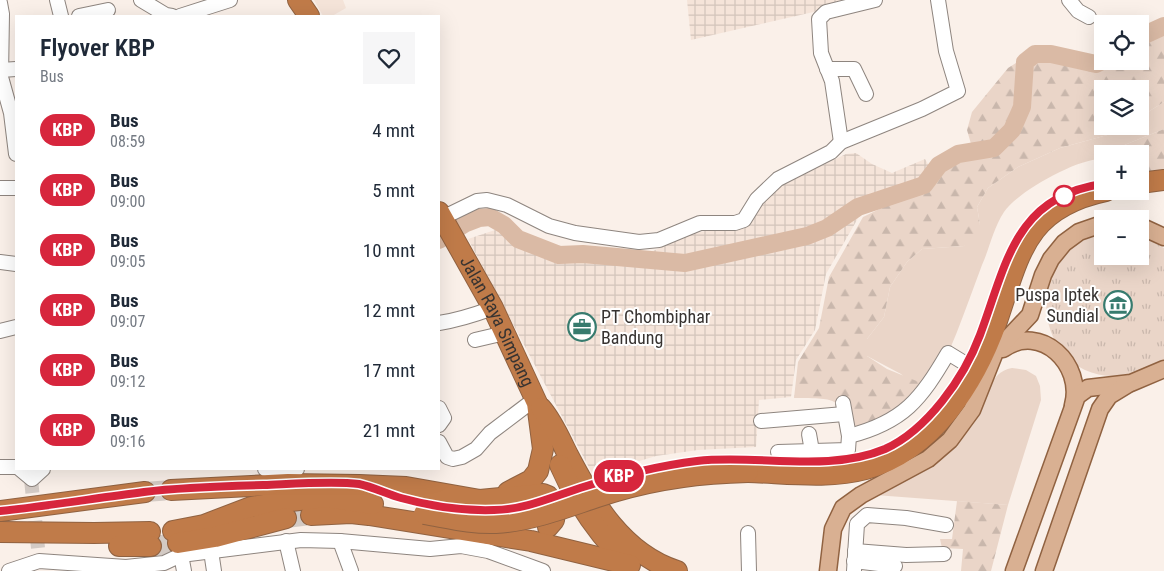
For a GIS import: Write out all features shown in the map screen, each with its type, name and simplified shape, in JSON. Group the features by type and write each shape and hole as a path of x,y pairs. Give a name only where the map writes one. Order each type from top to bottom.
{"highway":[{"path":"298,0 308,15"},
{"path":"1149,182 1164,180"},
{"path":"748,466 840,460 884,449 908,435 933,412 966,364 980,337 1010,250 1019,235 1030,222 1057,199 1074,191 1094,186"},
{"path":"1149,189 1164,187"},
{"path":"176,543 204,525 251,507 326,497 424,509 495,510 520,507 652,468 700,461 810,473 864,469 888,461 928,434 944,417 980,360 996,322 1021,248 1028,237 1049,216 1064,206 1082,197 1094,194"},
{"name":"Jalan Raya Simpang","path":"445,224 493,308 567,466 592,510"},
{"path":"518,489 531,480 538,471 543,449 540,410"},
{"path":"488,500 518,489 567,466"},
{"path":"171,490 288,484 359,484 406,487 488,500 534,494 548,496 556,506 554,520 548,527"},
{"path":"359,484 424,509"},
{"path":"0,511 145,492"},
{"path":"480,541 548,527 592,510"},
{"path":"592,510 609,543 635,568"},
{"path":"592,510 644,557 657,565 677,571"},
{"path":"311,515 360,514 480,541 531,541 635,568"},
{"path":"176,543 215,538 286,518"},
{"path":"0,532 26,531 61,541 89,545 150,539"}],"main road":[{"path":"829,566 834,524 843,508 861,494 921,464 940,450 969,416 984,376 998,348 1029,317 1047,266 1056,251 1079,232 1094,227"},
{"path":"984,376 993,360 1006,347 1024,340 1037,340 1052,350 1070,371 1075,386 1073,405"},
{"path":"1044,571 1100,409 1109,396 1131,383 1164,369"},
{"path":"1014,571 1078,395 1088,388 1131,383"}],"street":[{"path":"57,0 61,15"},
{"path":"141,0 166,15"},
{"path":"183,15 230,0"},
{"path":"841,142 832,81 821,53 820,19 822,15 875,0"},
{"path":"445,224 477,201 487,200 507,205 549,226 575,233 639,242 659,240 700,223 735,223 744,220 757,199 778,179 831,152 841,142 930,106 958,91 946,51 938,0"},
{"path":"1069,0 1078,11 1089,17"},
{"path":"0,3 2,14 2,87 13,113 15,140"},
{"path":"82,15 108,9"},
{"path":"827,68 854,69 866,94"},
{"path":"1,70 15,69"},
{"path":"0,188 15,188"},
{"path":"0,262 15,264"},
{"path":"440,323 466,319 493,308"},
{"path":"0,331 15,326"},
{"path":"475,340 505,333"},
{"path":"849,436 874,429 898,416 927,388 948,353 966,364"},
{"path":"761,421 843,408 849,436 848,450 778,452"},
{"path":"440,410 444,418 440,423"},
{"path":"443,457 453,459 462,457 476,449 490,433 540,410"},
{"path":"810,434 812,452"},
{"path":"0,467 15,467"},
{"path":"21,470 32,479 42,470"},
{"path":"854,561 857,524 867,515 906,518 946,525"},
{"path":"748,533 749,571"},
{"path":"176,543 210,551 286,541 340,540 430,549 461,546 480,541 543,571"},
{"path":"340,540 351,571"},
{"path":"286,541 292,571"},
{"path":"9,571 39,555 143,568 164,563 176,543"},
{"path":"176,543 184,571"},
{"path":"210,551 214,571"},
{"path":"854,561 906,554 944,554"},
{"path":"854,561 895,566"}],"shaded area":[{"path":"314,0 343,0 346,8 334,15 322,15"},
{"path":"687,0 866,0 691,40"},
{"path":"856,153 872,164 892,173 925,159 931,169 903,194 861,213 826,274 815,330 796,360 791,397 759,400 756,447 698,450 656,456 593,475 468,239 510,225 524,239 558,251 642,256 688,235 709,230 735,231 749,224 766,193 846,154"}],"green space":[{"path":"1164,23 1164,102 1149,111 1149,80 1094,80 1094,135 1107,135 1060,148 1018,167 988,188 977,207 980,224 976,241 964,246 922,249 907,262 890,287 884,317 867,339 867,356 887,369 919,382 925,399 857,438 845,414 835,403 821,399 794,398 798,362 819,328 829,277 863,217 929,185 942,170 958,160 981,155 971,144 967,130 972,112 1008,68 1016,63 1026,52 1046,48 1087,58 1094,57 1094,70 1149,70 1149,30"},
{"path":"1164,102 1164,129 1124,145 1094,145 1094,160 1064,170 1034,186 1021,195 1004,212 994,231 950,350 925,399 901,374 867,356 867,339 884,317 890,287 907,262 922,249 964,246 980,224 977,207 988,188 1018,167 1060,148 1107,135 1149,135 1149,111"},
{"path":"1164,129 1164,170 1149,179 1149,145 1124,145"},
{"path":"1094,238 1094,265 1149,265 1149,240 1164,248 1164,360 1149,370 1137,374 1119,376 1090,372 1068,359 1054,338 1047,314 1048,289 1057,265 1075,246"},
{"path":"1012,368 1026,370 1036,376 1040,386 1041,400 1008,505 875,495 930,462 957,442 977,419 993,381 998,375"},
{"path":"957,501 1008,505 991,571 961,571 963,549 942,548 940,539 952,539"}],"waterway":[{"path":"1149,33 1164,26"},
{"path":"440,239 466,223 479,218 490,217 504,225 518,239 559,255 583,254 685,263 807,236 827,228 858,207 924,185 939,165 958,154 994,148 1012,130 1022,107 1025,62 1035,54 1051,54 1094,64"}],"tunnel":[{"path":"31,479 38,548"},
{"path":"145,492 171,490"},
{"path":"286,518 311,515"},
{"path":"151,546 174,544"}],"bus line":[{"name":"KBP","path":"0,511 51,506 145,492 288,484 359,484 424,504 495,510 520,507 614,478 668,465 700,461 840,460 884,449 920,426 933,412 964,368 980,337 1010,250 1019,235 1043,209 1057,199 1074,191 1094,185"}],"place":[{"name":"Puspa Iptek Sundial","path":"1118,305"},
{"name":"PT Chombiphar Bandung","path":"582,327"}]}
